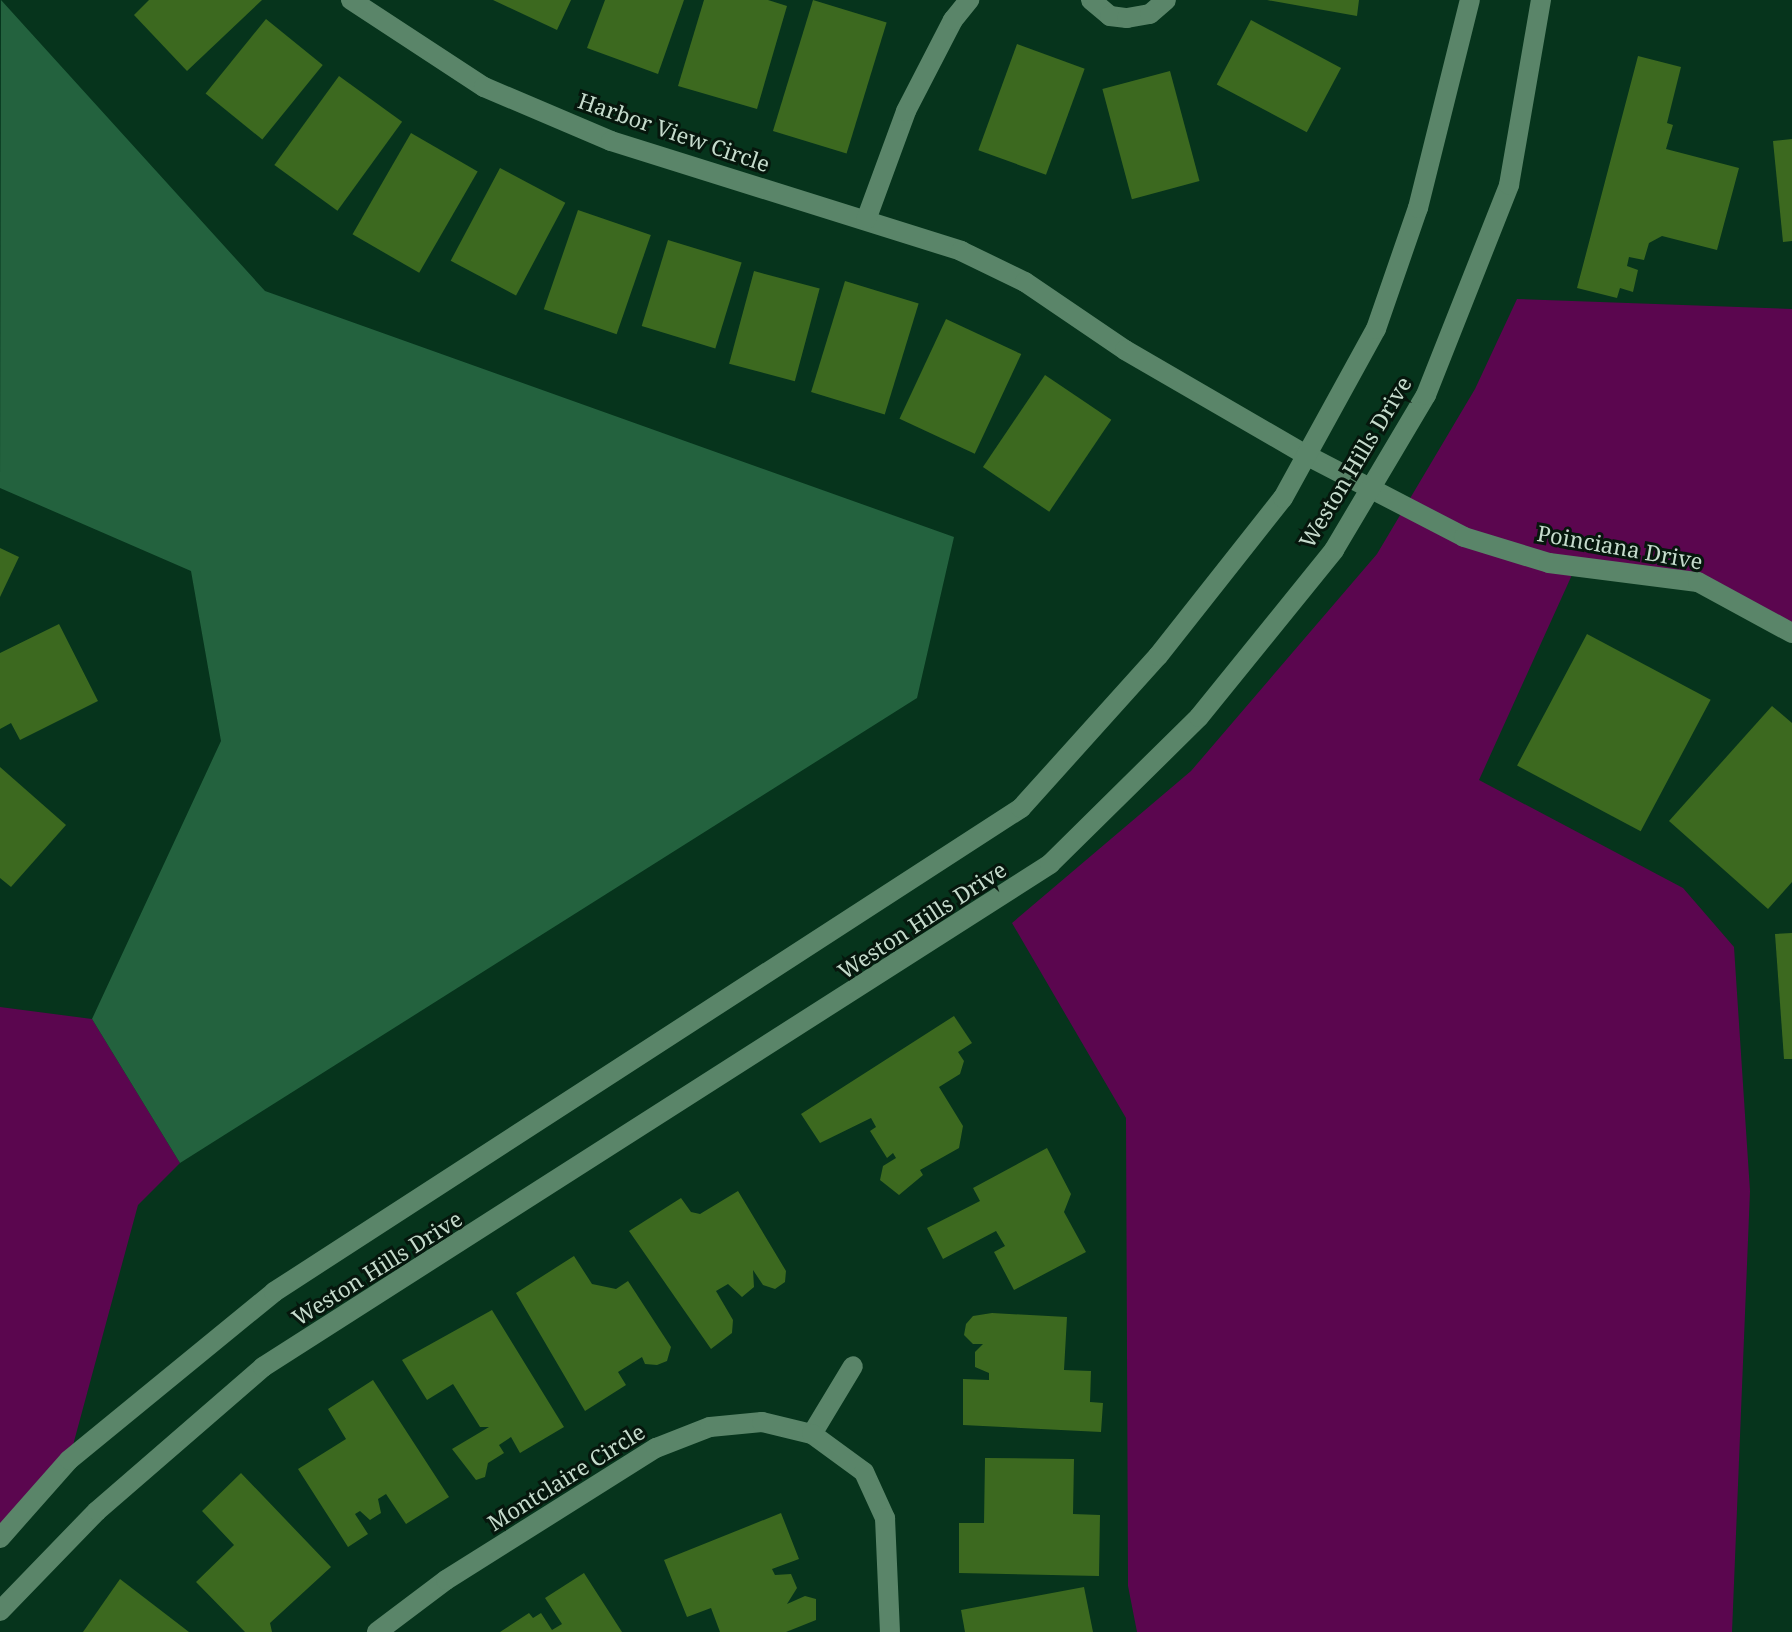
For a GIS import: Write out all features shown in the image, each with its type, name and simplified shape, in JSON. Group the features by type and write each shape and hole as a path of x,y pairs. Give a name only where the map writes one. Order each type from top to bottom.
{"street":[{"name":"Harbor View Circle","path":"351,0 484,87 611,141 961,251 1025,282 1125,350 1306,455"},
{"path":"866,220 906,111 953,20 969,0"},
{"path":"1091,0 1110,16 1127,18 1150,14 1166,0"},
{"name":"Weston Hills Drive","path":"0,1538 69,1460 274,1292 1021,808 1158,656 1283,498 1376,329 1418,208 1470,0"},
{"name":"Weston Hills Drive","path":"0,1611 97,1511 263,1367 1050,864 1199,717 1334,550 1426,395 1509,185 1541,0"},
{"name":"Poinciana Drive","path":"1306,455 1464,537 1549,563 1698,582 1792,633"},
{"path":"812,1434 853,1366"},
{"name":"Montclaire Circle","path":"377,1632 446,1580 656,1448 710,1427 762,1422 812,1434 864,1472 885,1518 890,1632"}],"shaded area":[{"path":"1,0 265,291 954,537 917,698 180,1163 92,1019 221,741 191,571 0,488"},
{"path":"1517,299 1792,309 1792,633 1698,582 1576,566 1479,780 1683,888 1734,947 1750,1191 1732,1632 1137,1632 1128,1586 1126,1118 1012,923 1191,771 1377,554 1475,389"},
{"path":"0,1007 92,1019 180,1163 138,1205 69,1460 0,1538"}],"building":[{"path":"149,0 262,0 187,71 134,15"},
{"path":"493,0 571,0 557,30"},
{"path":"605,0 684,0 658,74 587,48"},
{"path":"704,0 768,0 787,6 757,109 678,86"},
{"path":"813,0 887,23 847,154 773,131"},
{"path":"1267,0 1359,0 1357,16"},
{"path":"266,19 323,65 262,140 206,94"},
{"path":"1251,20 1341,68 1307,132 1217,84"},
{"path":"1017,44 1085,69 1046,175 978,150"},
{"path":"1638,56 1681,67 1667,123 1673,125 1666,149 1739,168 1717,250 1662,236 1649,243 1644,260 1629,257 1627,266 1638,270 1633,292 1620,288 1617,298 1577,288"},
{"path":"1170,71 1200,181 1132,199 1102,89"},
{"path":"339,76 402,122 337,211 274,165"},
{"path":"411,133 478,172 419,273 352,234"},
{"path":"1792,139 1792,241 1783,242 1773,141"},
{"path":"500,168 565,203 516,295 451,261"},
{"path":"578,210 651,235 617,334 544,309"},
{"path":"668,240 742,263 715,349 642,326"},
{"path":"754,271 820,289 795,381 729,364"},
{"path":"845,281 919,304 885,414 811,392"},
{"path":"946,319 1021,354 975,454 900,419"},
{"path":"1045,375 1111,420 1049,512 983,467"},
{"path":"0,548 19,557 0,597"},
{"path":"59,624 98,701 20,740 11,723 0,729 0,653"},
{"path":"1587,634 1711,700 1641,831 1517,766"},
{"path":"1772,706 1792,723 1792,882 1768,909 1669,821"},
{"path":"0,767 66,825 11,887 0,878"},
{"path":"1792,933 1792,1059 1784,1059 1775,934"},
{"path":"954,1016 972,1043 958,1052 964,1061 960,1074 939,1087 963,1126 959,1148 920,1170 923,1175 899,1195 880,1180 883,1166 896,1158 893,1153 887,1158 870,1131 876,1127 871,1118 820,1143 801,1114"},
{"path":"1047,1148 1071,1194 1064,1212 1086,1252 1014,1290 994,1252 1005,1246 996,1231 943,1259 927,1228 980,1201 973,1188"},
{"path":"738,1191 786,1271 785,1282 775,1289 763,1285 753,1270 754,1287 742,1297 728,1284 716,1291 733,1320 732,1333 711,1349 629,1231 681,1198 691,1212 700,1214"},
{"path":"574,1256 592,1284 616,1289 628,1281 671,1347 667,1361 657,1365 645,1364 642,1357 618,1372 626,1385 585,1411 516,1293"},
{"path":"492,1310 564,1427 520,1453 511,1437 499,1445 504,1453 488,1463 485,1477 476,1480 452,1449 489,1427 480,1427 453,1384 427,1400 402,1360"},
{"path":"992,1313 1067,1317 1064,1370 1091,1371 1090,1402 1103,1403 1101,1432 963,1425 963,1379 989,1380 989,1373 975,1367 975,1352 983,1344 973,1344 964,1335 966,1324 973,1316"},
{"path":"373,1380 449,1497 406,1524 386,1494 378,1499 381,1513 370,1520 360,1511 355,1514 368,1534 348,1547 298,1469 346,1439 328,1409"},
{"path":"985,1458 1074,1459 1073,1514 1100,1515 1099,1576 959,1573 959,1523 984,1523"},
{"path":"241,1473 331,1567 270,1623 272,1632 245,1632 196,1582 234,1545 202,1511"},
{"path":"781,1513 799,1559 772,1569 775,1575 791,1574 797,1588 787,1604 805,1596 816,1599 816,1620 786,1632 720,1632 711,1608 687,1617 664,1560"},
{"path":"584,1573 622,1632 500,1632 529,1613 533,1618 541,1613 552,1630 562,1624 545,1598"},
{"path":"120,1579 189,1632 83,1632"},
{"path":"1084,1587 1093,1632 965,1632 961,1610"}]}
